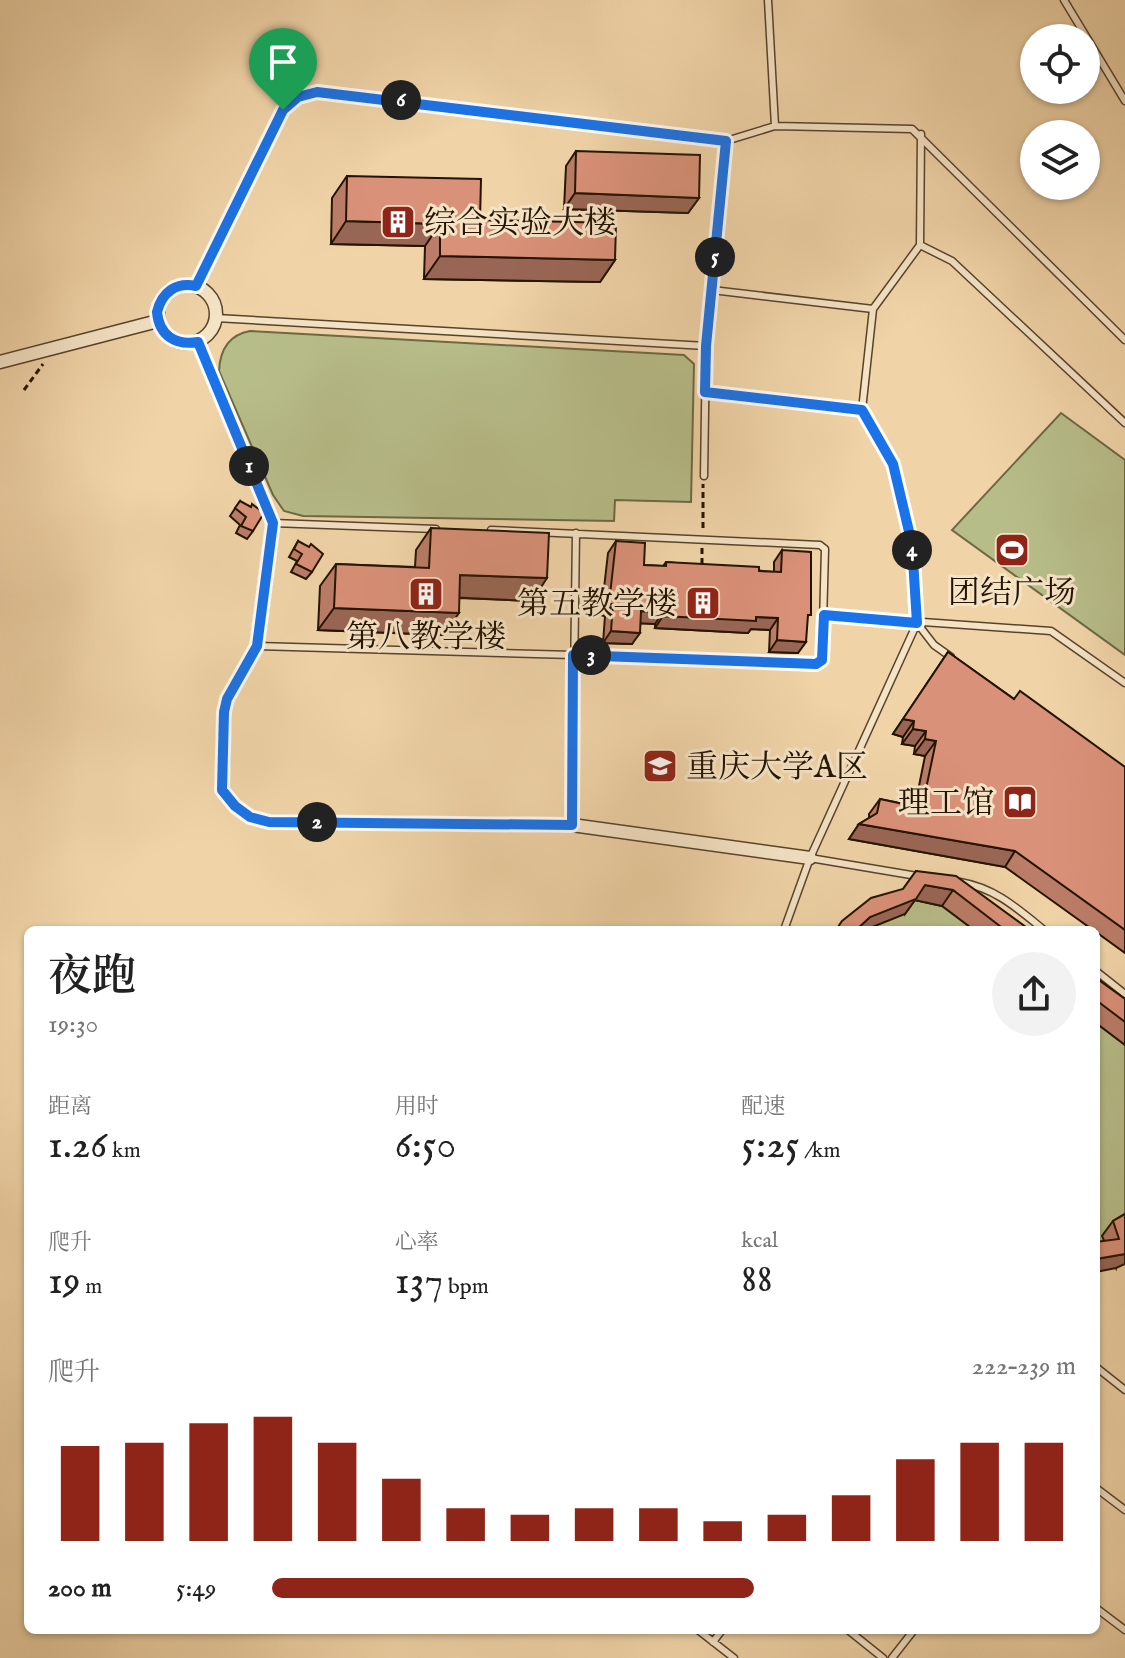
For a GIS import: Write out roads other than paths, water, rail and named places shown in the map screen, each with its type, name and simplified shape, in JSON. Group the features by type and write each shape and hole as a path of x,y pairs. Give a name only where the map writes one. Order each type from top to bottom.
{"street":[{"path":"178,285 196,286 212,299 216,318 213,328 198,342 177,342 161,330 158,321 163,296 178,285"},
{"path":"0,362 158,321"},
{"path":"198,342 273,523 257,646 227,699 224,712 222,790 235,806 250,817 269,822 572,825 810,858"}],"lane":[{"path":"768,0 775,126"},
{"path":"1064,0 1125,101"},
{"path":"196,286 283,110 298,97 335,92 726,141 775,126 900,127 921,134 1125,340"},
{"path":"785,926 810,858 917,623 912,544 893,464 862,410 873,309 920,245 921,134"},
{"path":"704,476 706,346 726,141"},
{"path":"920,245 952,261 1125,423"},
{"path":"712,290 873,309"},
{"path":"216,318 706,346"},
{"path":"705,392 862,410"},
{"path":"273,523 449,529"},
{"path":"480,530 820,545 827,555 822,660 816,664 634,656"},
{"path":"572,825 576,533"},
{"path":"824,615 1051,631 1125,683"},
{"path":"917,623 934,645 959,663"},
{"path":"257,646 573,655"},
{"path":"810,858 920,876"},
{"path":"952,881 985,888 1001,896 1039,926"},
{"path":"1100,974 1125,994"},
{"path":"1100,1370 1125,1390"},
{"path":"1100,1491 1125,1510"},
{"path":"1100,1611 1125,1630"},
{"path":"703,1634 734,1658"},
{"path":"713,1642 719,1634"},
{"path":"853,1634 883,1658"},
{"path":"892,1658 911,1634"}],"place":[{"name":"综合实验大楼","path":"398,222"},
{"name":"团结广场","path":"1012,550"},
{"name":"第八教学楼","path":"426,594"},
{"name":"第五教学楼","path":"703,603"},
{"name":"重庆大学A区","path":"660,766"},
{"name":"理工馆","path":"1020,802"}]}
